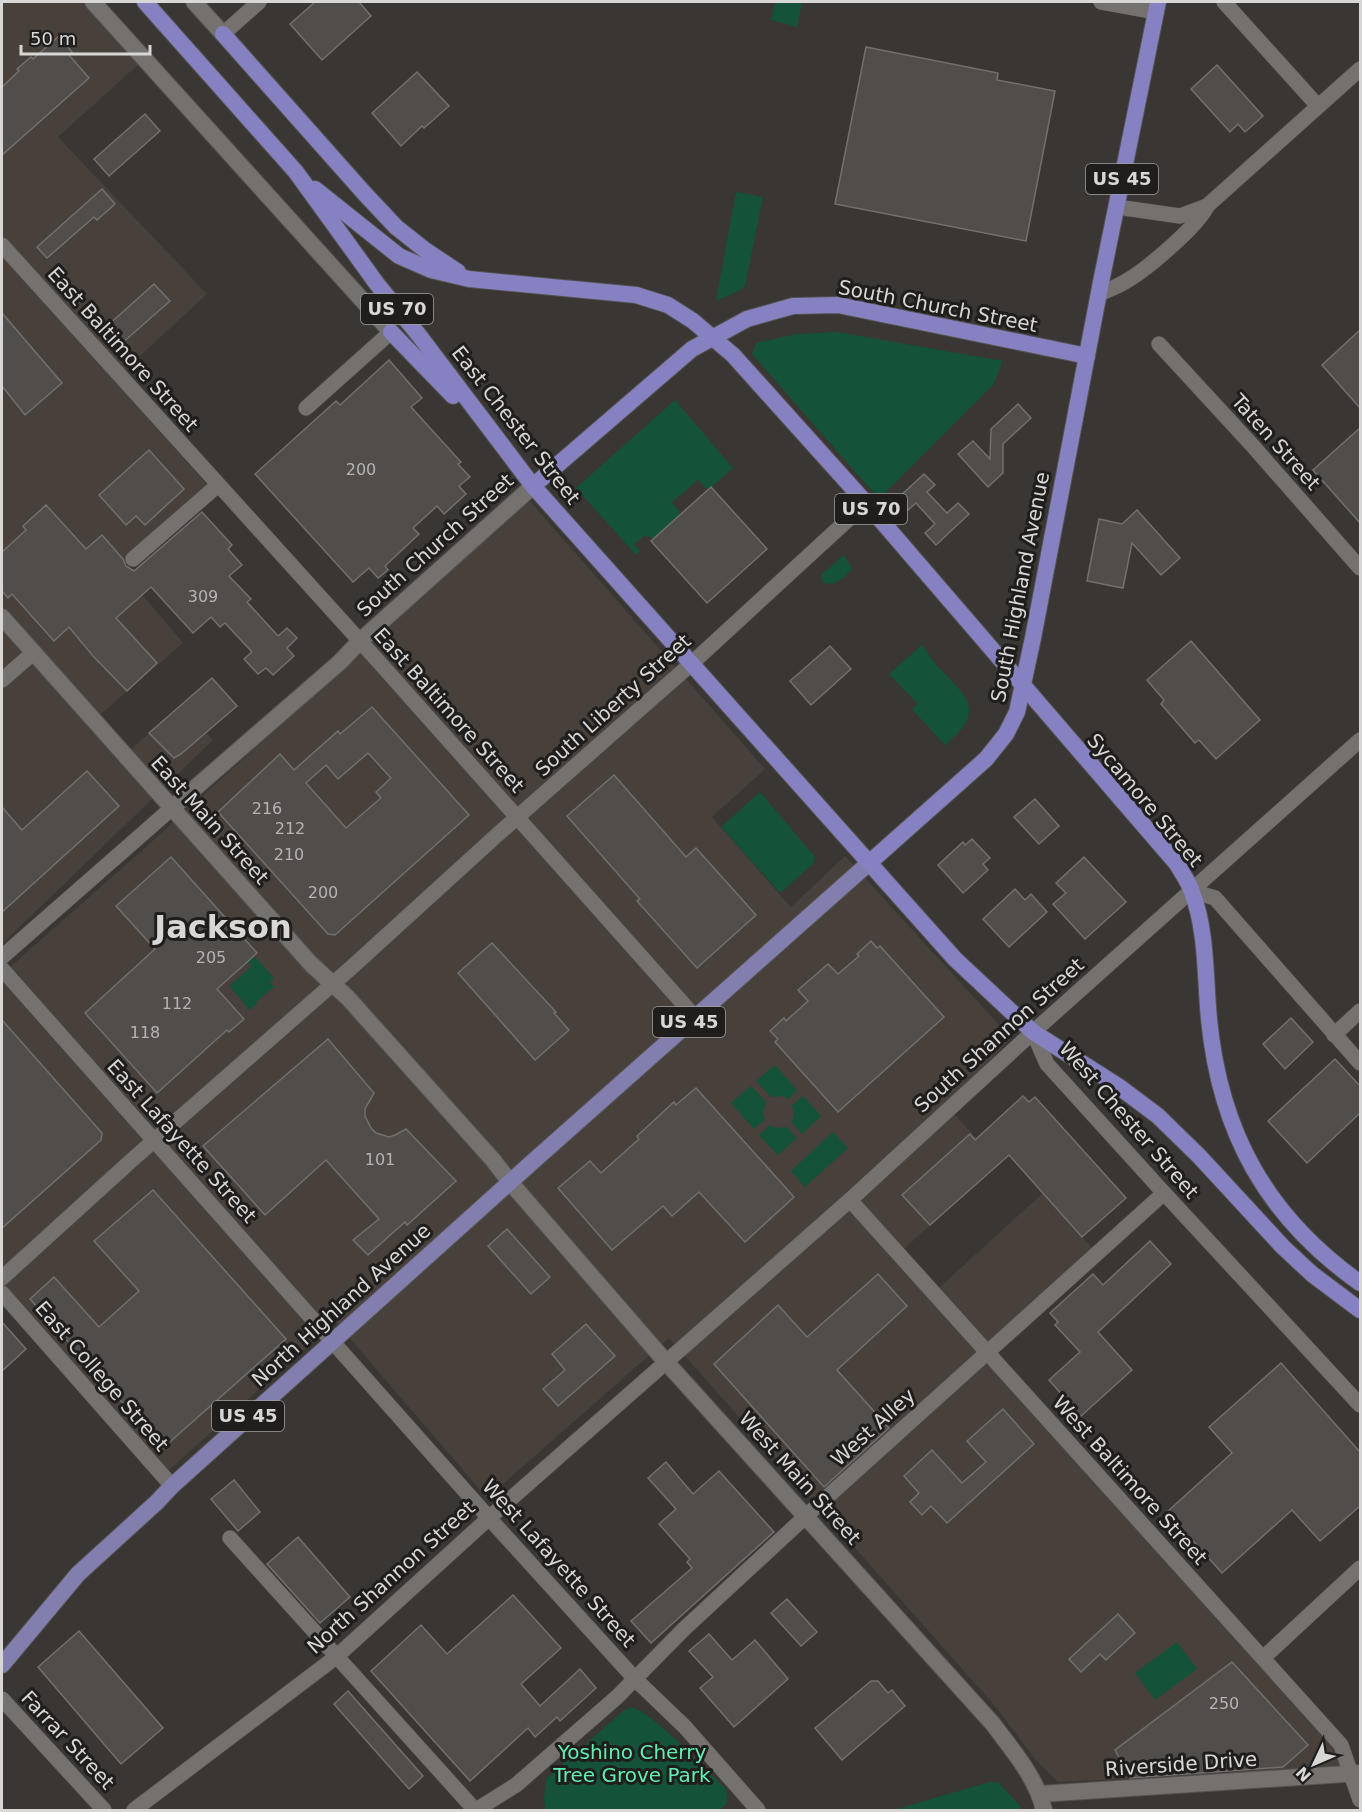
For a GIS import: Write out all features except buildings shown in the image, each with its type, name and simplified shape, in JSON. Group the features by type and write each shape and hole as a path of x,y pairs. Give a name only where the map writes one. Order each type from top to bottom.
{"highway":[{"name":"East Chester Street","path":"145,2 296,172 377,284 418,334 533,486 869,862"},
{"name":"South Highland Avenue","path":"869,862 986,759 1006,734 1017,711 1157,7"},
{"path":"223,34 396,227 425,250 469,279"},
{"name":"US 70","path":"296,172 399,256 430,270 469,279 636,295 668,305 733,355 866,503 1023,687"},
{"name":"South Church Street","path":"533,486 683,356 712,337 747,319 793,306 838,305 1087,356"},
{"path":"391,332 500,443"},
{"name":"Sycamore Street","path":"1023,687 1177,864 1192,891"},
{"name":"West Chester Street","path":"869,862 955,959 1033,1032"},
{"path":"1192,891 1202,939 1209,1022 1217,1073 1233,1127 1250,1164 1271,1198 1299,1232 1333,1264 1360,1283"},
{"path":"1033,1032 1118,1086 1158,1116 1199,1156 1282,1247 1312,1274 1360,1310"}],"main road":[{"path":"93,2 391,332"},
{"path":"194,2 223,34"},
{"name":"South Church Street","path":"172,808 340,662 360,641 533,486"},
{"name":"East Main Street","path":"2,617 310,964 348,998 510,1182"},
{"name":"South Highland Avenue","path":"510,1182 869,862"},
{"name":"North Highland Avenue","path":"2,1665 78,1574 172,1486 510,1182"},
{"name":"West Main Street","path":"510,1182 666,1362 993,1724 1028,1771 1042,1802"},
{"name":"Riverside Drive","path":"1042,1802 1357,1774"}],"street":[{"path":"223,34 259,2"},
{"path":"1101,2 1157,7"},
{"path":"1224,2 1318,106"},
{"path":"1117,207 1180,216 1207,206 1360,69"},
{"path":"1099,294 1129,280 1181,237 1203,215 1207,206"},
{"name":"East Baltimore Street","path":"2,245 360,641 695,1017"},
{"path":"306,408 391,332"},
{"name":"Taten Street","path":"1159,344 1360,568"},
{"path":"134,559 218,485"},
{"name":"South Liberty Street","path":"2,1278 691,664 866,503"},
{"path":"2,680 33,652"},
{"name":"South Shannon Street","path":"666,1362 850,1200 1033,1032 1360,740"},
{"path":"2,957 172,808"},
{"name":"Sycamore Street","path":"1192,891 1215,898 1360,1063"},
{"name":"East Lafayette Street","path":"2,969 332,1342"},
{"path":"1334,1035 1360,1011"},
{"name":"West Chester Street","path":"1033,1032 1047,1064 1360,1405"},
{"name":"West Alley","path":"476,1810 516,1785 636,1680 684,1629 806,1516 1164,1193"},
{"name":"West Baltimore Street","path":"850,1200 1341,1745 1357,1774 1360,1800"},
{"name":"East College Street","path":"2,1293 172,1486"},
{"name":"West Lafayette Street","path":"332,1342 636,1680 685,1727 758,1810"},
{"name":"North Shannon Street","path":"134,1810 336,1657 666,1362"},
{"path":"230,1538 476,1810"},
{"path":"1263,1658 1360,1568"},
{"name":"Farrar Street","path":"2,1699 104,1810"}],"shaded area":[{"path":"2,2 87,2 141,62 58,137 207,294 114,380 210,488 120,568 183,643 87,726 118,761 181,705 213,740 2,944"},
{"path":"529,500 765,769 712,817 791,907 845,856 1011,1038 947,1106 999,1163 895,1257 930,1296 1043,1193 1092,1248 980,1356 1326,1738 1346,1768 1058,1782 1035,1759 994,1705 669,1338 487,1498 335,1321 168,1471 2,1285 2,974 165,830"}],"green space":[{"path":"775,2 802,2 797,27 771,20"},
{"path":"736,192 763,197 745,286 716,301"},
{"path":"837,332 1003,361 993,385 879,499 752,354 756,343 796,334"},
{"path":"675,400 733,468 708,490 698,480 672,502 681,514 654,538 644,536 634,544 640,551 636,555 576,488"},
{"path":"844,555 852,568 849,572 843,579 834,583 822,581 821,575"},
{"path":"922,645 936,665 958,688 969,705 966,723 945,745 912,709 918,704 889,674"},
{"path":"760,792 815,857 813,864 780,893 721,827"},
{"path":"254,956 274,978 270,982 274,987 250,1010 229,986 252,966 248,961"},
{"path":"775,1065 797,1090 789,1099 781,1096 771,1097 756,1081"},
{"path":"751,1086 766,1102 763,1112 765,1120 754,1129 731,1103"},
{"path":"803,1096 821,1116 802,1134 792,1123 794,1113 792,1105"},
{"path":"770,1125 777,1128 787,1127 797,1138 778,1155 759,1135"},
{"path":"833,1132 848,1148 805,1187 791,1171"},
{"path":"1177,1642 1197,1669 1155,1700 1135,1673"},
{"name":"Yoshino Cherry Tree Grove Park","path":"631,1707 665,1730 725,1788 728,1798 724,1806 719,1810 545,1810 547,1778 623,1711"},
{"path":"990,1782 999,1783 1020,1806 1020,1810 893,1810"}],"district":[{"name":"Jackson","path":"223,927"}]}
